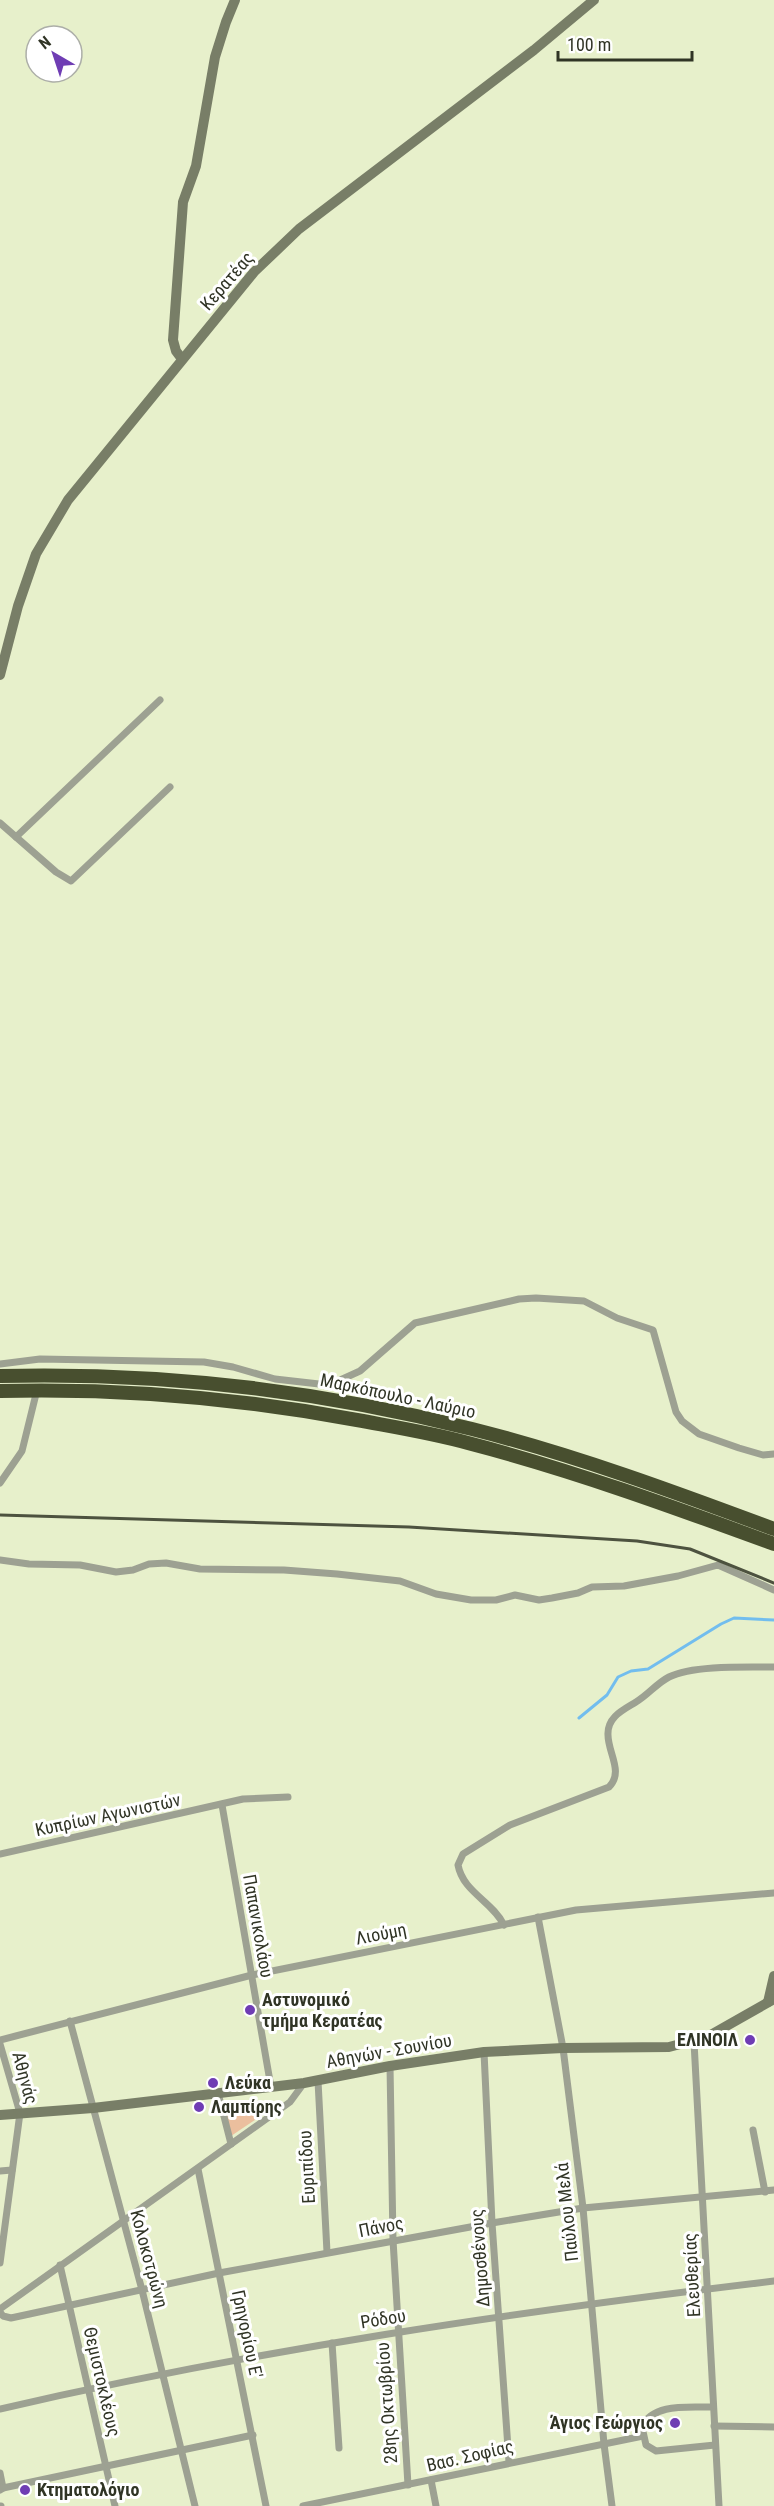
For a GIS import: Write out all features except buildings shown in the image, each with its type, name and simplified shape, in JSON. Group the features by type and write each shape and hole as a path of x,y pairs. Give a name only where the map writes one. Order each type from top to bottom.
{"highway":[{"name":"Μαρκόπουλο - Λαύριο","path":"0,1376 90,1376 204,1382 313,1396 388,1410 538,1447 628,1476 774,1529"},
{"name":"Μαρκόπουλο - Λαύριο","path":"0,1391 90,1390 205,1397 301,1410 387,1426 466,1442 534,1462 677,1508 774,1544"}],"main road":[{"path":"182,359 176,351 173,340 183,202 196,166 215,57 235,0"},
{"name":"Κερατέας","path":"0,675 18,606 46,535 88,472 254,272 299,229 534,50 594,0"},
{"path":"771,2000 774,1976"},
{"name":"Αθηνών - Σουνίου","path":"0,2115 93,2108 304,2083 390,2066 484,2052 563,2048 669,2047 694,2042 720,2031 771,2000"}],"street":[{"path":"16,837 160,700"},
{"path":"0,823 56,872 71,881 170,787"},
{"path":"0,1364 40,1359 204,1362 233,1367 282,1381 320,1384 338,1381 360,1371 407,1328 426,1319 519,1299 569,1299 595,1305 617,1318 653,1330 676,1412 691,1430 763,1455 774,1454"},
{"path":"0,1483 22,1451 37,1390"},
{"path":"0,1560 29,1564 81,1565 116,1572 133,1570 149,1563 166,1563 200,1569 284,1570 337,1574 400,1581 436,1594 471,1600 496,1600 515,1595 539,1600 578,1593 592,1587 624,1586 678,1576 718,1565 774,1590"},
{"path":"504,1925 492,1907 464,1882 458,1865 463,1854 486,1842 510,1825 609,1787 614,1782 616,1774 608,1736 611,1722 621,1711 642,1698 666,1678 675,1674 728,1666 774,1667"},
{"name":"Κυπρίων Αγωνιστών","path":"0,1854 243,1799 288,1797"},
{"name":"Παπανικολάου","path":"222,1805 271,2087"},
{"name":"Λιούμη","path":"0,2042 70,2021 252,1975 538,1917 576,1910 774,1893"},
{"name":"Παύλου Μελά","path":"538,1917 563,2048 583,2208 604,2444 612,2506"},
{"name":"Κολοκοτρώνη","path":"70,2021 124,2220 195,2506"},
{"name":"Αθηνάς","path":"0,2042 20,2113 0,2263"},
{"name":"Ελευθερίας","path":"694,2042 719,2506"},
{"name":"Δημοσθένους","path":"484,2052 492,2223 509,2462"},
{"name":"28ης Οκτωβρίου","path":"390,2066 393,2240 408,2485"},
{"name":"Ευριπίδου","path":"318,2081 327,2253"},
{"path":"0,2310 290,2102 304,2083"},
{"path":"218,2093 231,2144"},
{"path":"753,2130 765,2192"},
{"name":"Γρηγορίου Ε'","path":"198,2169 266,2506"},
{"path":"0,2171 12,2170"},
{"name":"Πάνος","path":"0,2310 3,2316 11,2318 219,2273 393,2240 583,2208 774,2190"},
{"name":"Θεμιστοκλέους","path":"60,2265 115,2506"},
{"name":"Ρόδου","path":"0,2409 88,2388 237,2359 397,2332 707,2289 774,2282"},
{"path":"332,2343 339,2448"},
{"path":"713,2407 658,2410 645,2420 642,2427 646,2445 656,2451 715,2445"},
{"path":"714,2426 774,2427"},
{"path":"0,2473 1,2489 253,2434"},
{"name":"Βασ. Σοφίας","path":"303,2506 643,2436"},
{"path":"431,2480 436,2506"},
{"path":"345,2497 346,2506"}],"shaded area":[{"path":"264,2104 267,2112 231,2136 225,2110"}],"waterway":[{"path":"579,1718 607,1695 618,1677 631,1671 648,1669 721,1624 734,1618 774,1620"}],"railway":[{"path":"0,1515 409,1527 637,1541 690,1549 774,1583"}],"place":[{"name":"Αστυνομικό τμήμα Κερατέας","path":"250,2010"},
{"name":"ΕΛΙΝΟΙΛ","path":"750,2040"},
{"name":"Λεύκα","path":"213,2083"},
{"name":"Λαμπίρης","path":"199,2107"},
{"name":"Άγιος Γεώργιος","path":"675,2423"},
{"name":"Κτηματολόγιο","path":"25,2490"}]}
